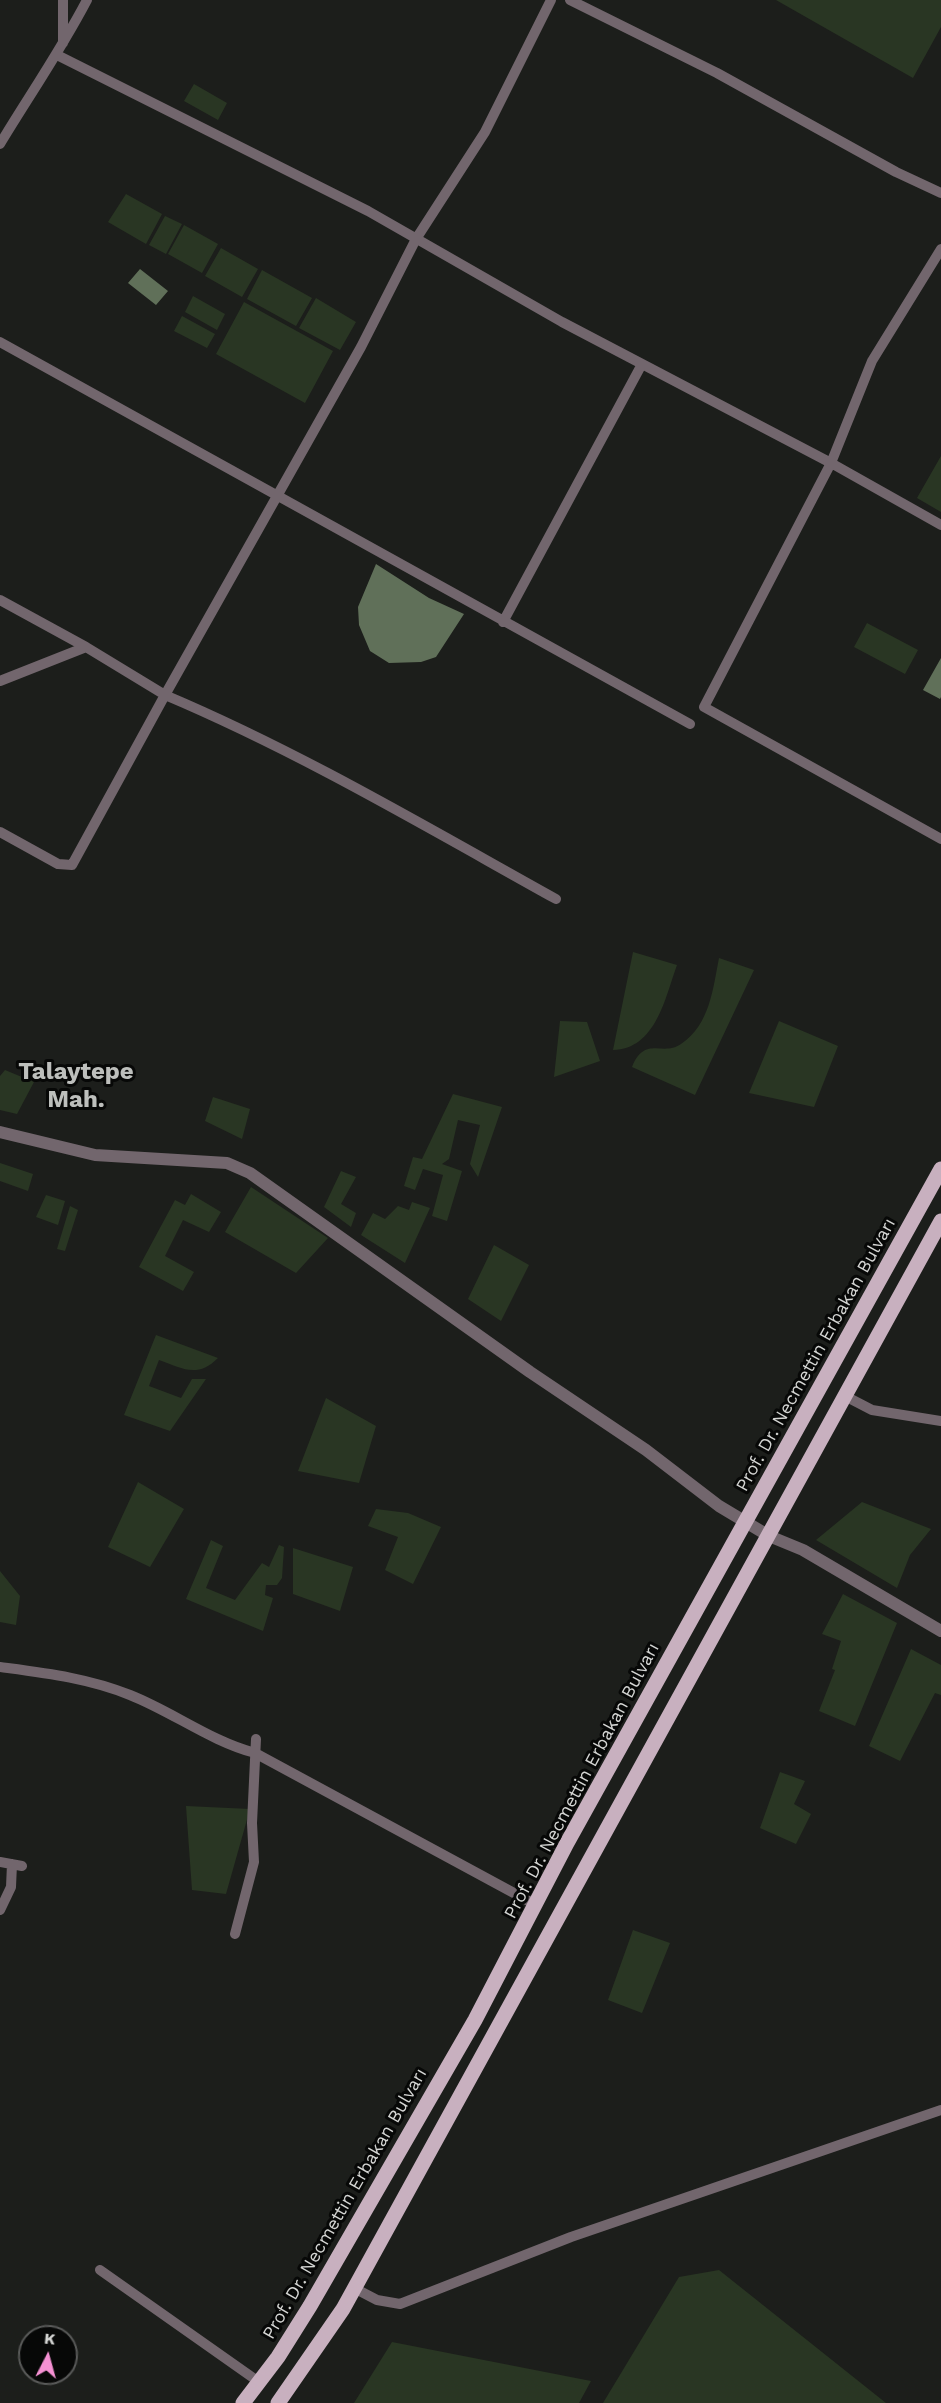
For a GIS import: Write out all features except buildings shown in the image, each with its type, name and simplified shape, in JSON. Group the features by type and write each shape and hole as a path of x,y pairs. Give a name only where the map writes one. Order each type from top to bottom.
{"main road":[{"name":"Prof. Dr. Necmettin Erbakan Bulvarı","path":"243,2403 310,2306 475,2020 567,1843 941,1169"},
{"path":"278,2403 354,2288 941,1221"}],"street":[{"path":"60,51 63,0"},
{"path":"0,144 35,85 60,51 87,0"},
{"path":"0,832 58,864 72,866 275,496 355,357 416,239 485,132 551,0"},
{"path":"570,0 717,73 896,172 941,193"},
{"path":"60,51 358,206 642,364 831,463 941,525"},
{"path":"941,249 872,361 831,463 705,707 941,839"},
{"path":"0,342 690,724"},
{"path":"503,622 642,364"},
{"path":"0,600 86,646 165,695 206,712 345,782 556,899"},
{"path":"0,681 86,646"},
{"path":"0,1132 95,1155 227,1162 250,1173 746,1523 769,1536 803,1550 941,1631"},
{"path":"845,1396 872,1410 941,1421"},
{"path":"0,1667 86,1679 132,1696 231,1746 255,1753 536,1905"},
{"path":"235,1934 254,1862 252,1823 256,1739"},
{"path":"0,1862 17,1865 11,1887 0,1910"},
{"path":"354,2288 377,2300 400,2304 571,2237 941,2110"},
{"path":"100,2270 259,2382"}],"shaded area":[{"path":"776,0 941,0 941,27 913,78"},
{"path":"194,84 227,103 218,120 184,101"},
{"path":"126,194 162,214 146,244 108,222"},
{"path":"165,216 182,224 166,254 149,245"},
{"path":"184,225 218,244 202,273 168,254"},
{"path":"221,248 258,269 242,297 205,276"},
{"path":"140,269 168,291 156,305 128,283"},
{"path":"262,270 312,298 296,326 247,299"},
{"path":"193,296 225,314 217,330 185,312"},
{"path":"316,298 356,322 340,350 299,328"},
{"path":"244,302 333,351 305,403 216,354"},
{"path":"182,316 215,334 207,348 174,331"},
{"path":"941,456 941,512 917,498"},
{"path":"376,564 429,598 464,614 436,657 421,662 389,663 370,651 359,625 358,607"},
{"path":"867,623 918,650 905,674 854,647"},
{"path":"941,658 941,697 940,699 923,690"},
{"path":"633,952 677,965 663,1006 649,1031 639,1041 628,1047 613,1050"},
{"path":"719,958 754,970 695,1095 632,1067 637,1057 648,1049 668,1049 681,1044 691,1036 709,1005"},
{"path":"560,1021 587,1022 600,1061 554,1077"},
{"path":"779,1021 838,1046 814,1107 749,1093"},
{"path":"5,1070 34,1082 17,1114 0,1110 0,1076"},
{"path":"453,1094 502,1107 478,1177 470,1164 480,1125 458,1120 449,1159 442,1164 462,1171 447,1221 432,1216 443,1175 423,1169 415,1190 404,1186 413,1157 422,1159"},
{"path":"213,1097 250,1109 242,1139 205,1121"},
{"path":"0,1163 33,1174 28,1191 0,1181"},
{"path":"341,1171 356,1177 341,1204 356,1213 351,1227 324,1207"},
{"path":"251,1187 328,1238 296,1273 225,1232"},
{"path":"191,1194 221,1212 209,1232 183,1220 165,1256 194,1272 183,1291 139,1267 175,1200 185,1205"},
{"path":"46,1195 65,1201 58,1225 36,1217"},
{"path":"412,1202 430,1208 405,1263 361,1235 373,1213 385,1219 398,1206 409,1210"},
{"path":"70,1206 78,1210 65,1251 57,1249"},
{"path":"494,1245 529,1265 501,1321 468,1299"},
{"path":"156,1335 218,1358 196,1370 189,1370 159,1360 149,1386 181,1398 192,1379 206,1379 170,1431 124,1415"},
{"path":"326,1398 376,1426 359,1483 298,1471"},
{"path":"138,1482 184,1509 150,1567 108,1547"},
{"path":"862,1502 931,1529 910,1555 897,1588 816,1540"},
{"path":"376,1509 408,1513 441,1527 413,1584 385,1570 398,1537 368,1526"},
{"path":"211,1540 223,1546 206,1588 235,1600 262,1563 269,1567 279,1545 284,1547 282,1578 277,1585 266,1585 265,1595 273,1598 263,1631 186,1599"},
{"path":"293,1548 353,1567 340,1611 293,1594"},
{"path":"0,1571 20,1596 16,1625 0,1622"},
{"path":"843,1594 897,1623 855,1726 819,1711 835,1670 832,1669 841,1641 822,1634"},
{"path":"911,1649 941,1665 941,1695 935,1693 900,1761 869,1746"},
{"path":"780,1772 805,1781 794,1804 811,1814 796,1844 760,1828"},
{"path":"186,1806 250,1809 226,1894 192,1890"},
{"path":"633,1930 670,1943 642,2013 608,2000"},
{"path":"719,2270 886,2403 603,2403 679,2277"},
{"path":"392,2342 591,2381 579,2403 354,2403"}],"district":[{"name":"Talaytepe Mah.","path":"76,1086"}]}
